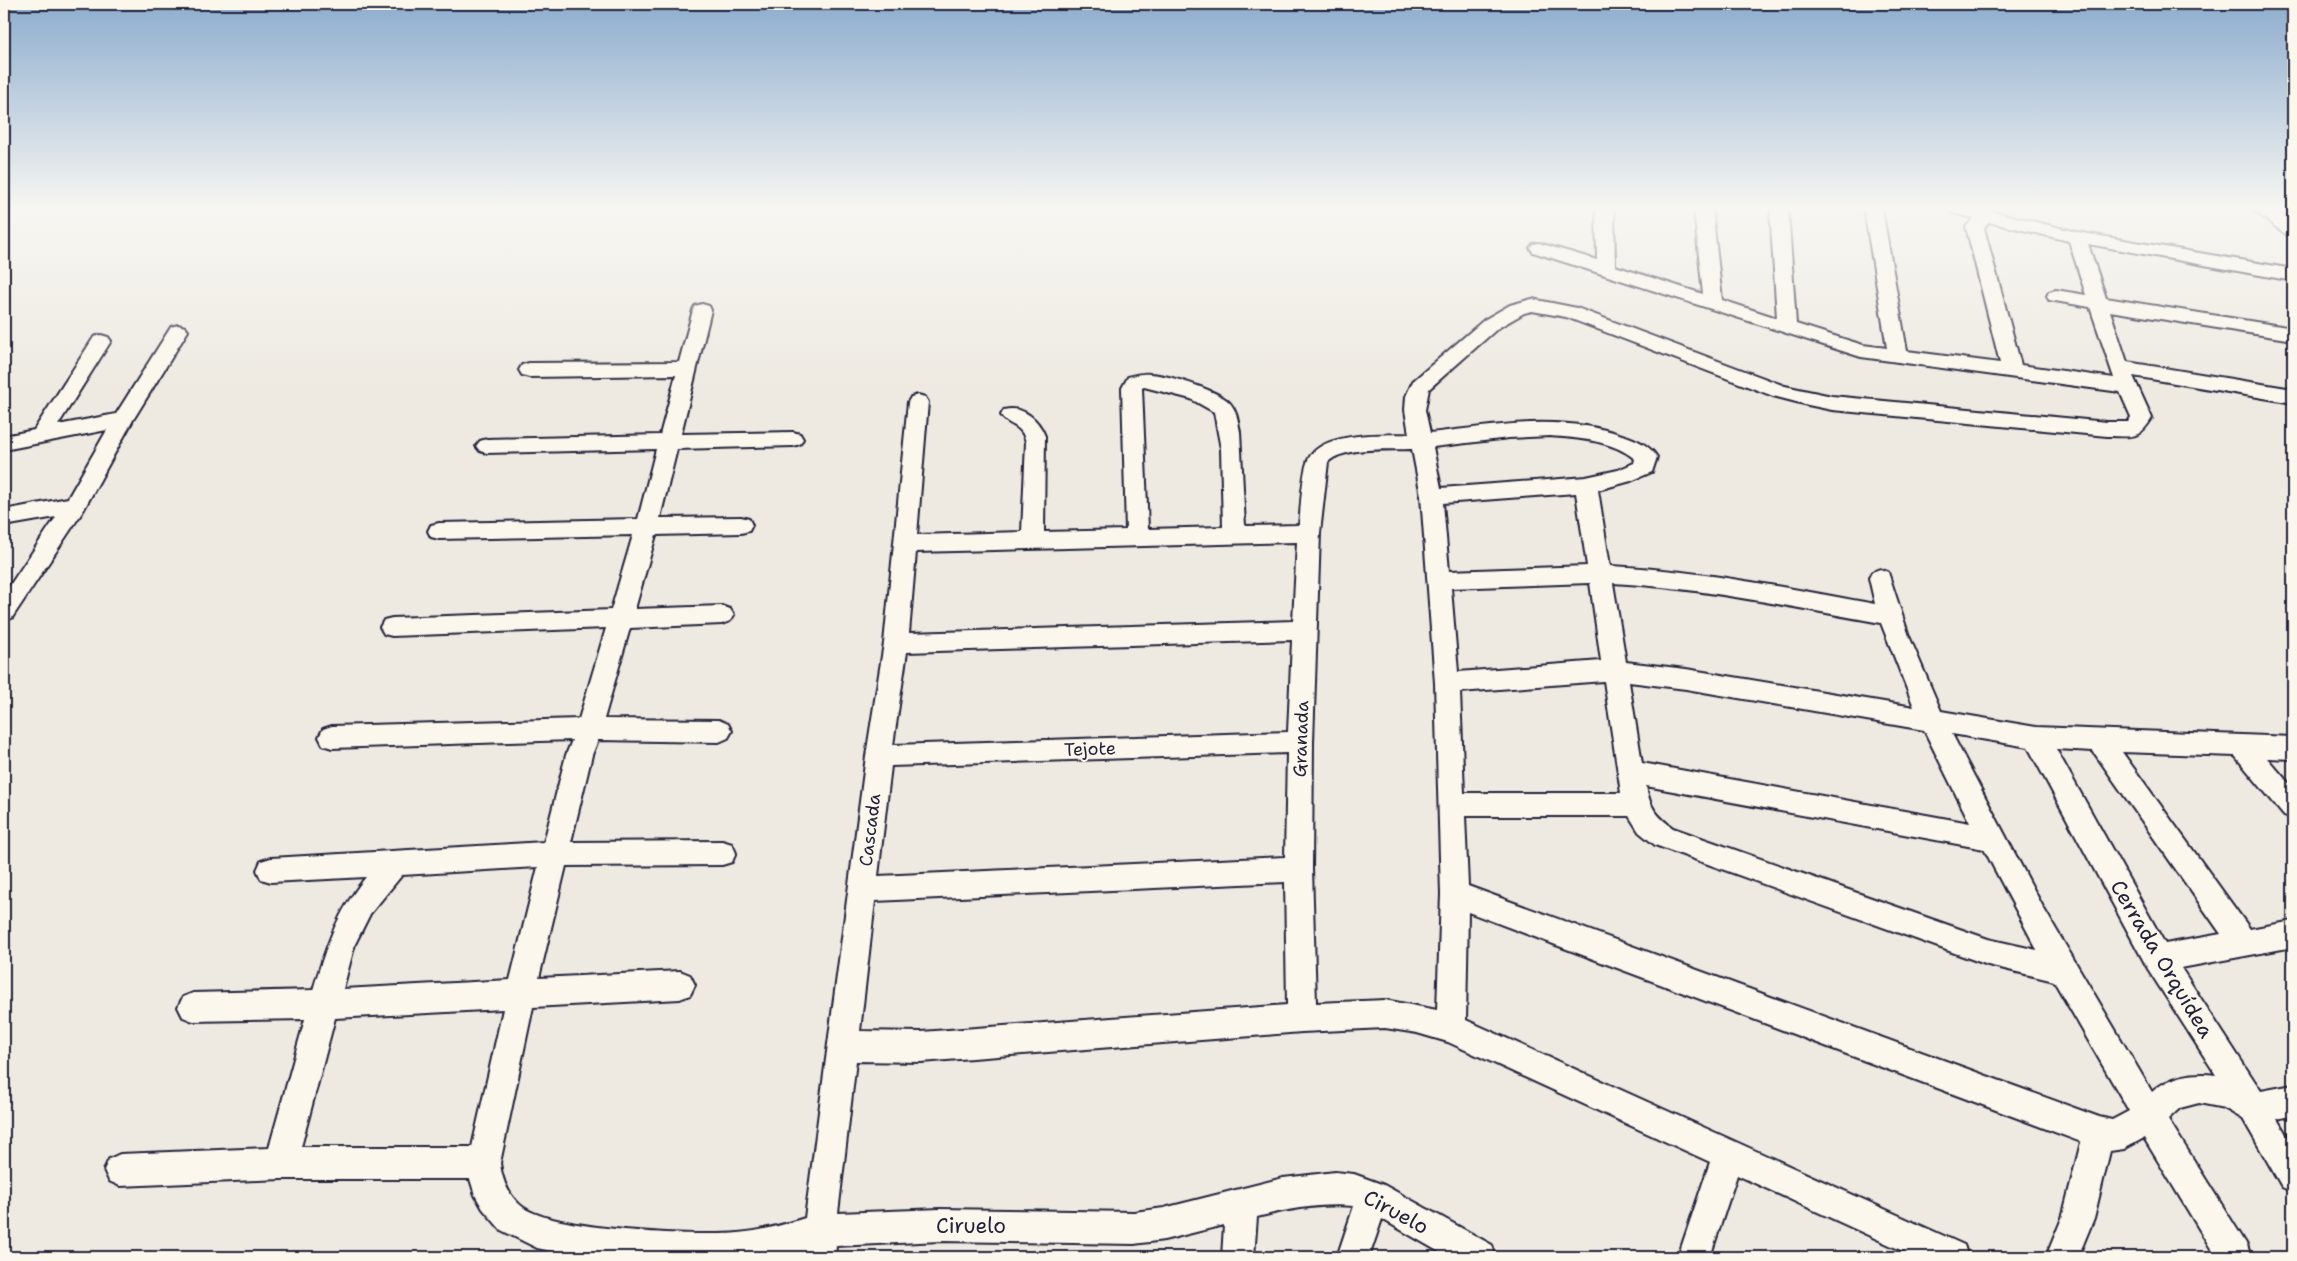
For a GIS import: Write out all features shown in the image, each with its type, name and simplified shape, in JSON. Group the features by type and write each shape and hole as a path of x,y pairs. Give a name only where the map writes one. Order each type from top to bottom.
{"street":[{"path":"1606,268 1860,351 2012,370 2123,376 2293,396"},
{"path":"1709,268 1713,303"},
{"path":"1783,268 1788,328"},
{"path":"1883,268 1898,356"},
{"path":"1986,268 2012,370"},
{"path":"1451,1028 1455,894 1447,683 1432,496 1415,410 1416,396 1420,386 1491,324 1517,309 1532,305 1570,312 1780,391 1832,403 2107,429 2134,428 2142,418 2123,376 2086,268"},
{"path":"2248,268 2293,276"},
{"path":"2056,296 2293,334"},
{"path":"120,1170 281,1163 484,1163 521,993 579,755 589,729 622,618 702,310"},
{"path":"4,612 76,505 123,420 178,331"},
{"path":"41,436 100,341"},
{"path":"529,370 688,368"},
{"path":"1137,538 1132,388 1135,382 1144,380 1208,398 1223,408 1230,431 1234,535"},
{"name":"Cascada","path":"820,1244 863,889 896,643 918,402"},
{"path":"1011,415 1027,422 1034,431 1036,442 1033,540"},
{"path":"4,443 123,420"},
{"path":"1422,441 1538,429 1593,434 1609,438 1633,446 1646,458 1644,467 1624,476 1586,485 1432,496"},
{"path":"487,446 792,439"},
{"name":"Granada","path":"1302,1018 1298,868 1300,742 1309,534 1318,461 1325,453 1344,446 1422,441"},
{"path":"1586,485 1636,805 1648,824 1664,837 1988,952 2064,970"},
{"path":"4,518 76,505"},
{"path":"439,531 741,524"},
{"path":"906,544 1309,534"},
{"path":"1438,580 1599,574 1660,577 1888,615"},
{"path":"1880,578 1888,615 1932,720 1992,839 2148,1117 2235,1257"},
{"path":"392,627 722,615"},
{"path":"896,643 1305,630"},
{"path":"1447,683 1614,670 1686,679 2036,738 2293,748"},
{"path":"332,737 589,729 719,731"},
{"name":"Cerrada Orquídea","path":"2036,738 2158,959 2254,1108 2293,1176"},
{"path":"2100,741 2244,943"},
{"name":"Tejote","path":"880,756 1300,742"},
{"path":"2242,747 2293,807"},
{"path":"1630,772 1992,839"},
{"path":"1452,804 1636,805"},
{"path":"271,870 555,854 722,853"},
{"path":"281,1163 341,942 360,905 394,864"},
{"path":"863,889 1298,868"},
{"path":"1455,894 2099,1133 2112,1136 2124,1133 2148,1117 2172,1094 2199,1088 2229,1093 2254,1108 2293,1100"},
{"path":"2158,959 2293,934"},
{"path":"193,1007 323,1004 680,985"},
{"path":"844,1046 921,1047 1302,1018 1385,1014 1417,1019 1451,1028 1952,1257"},
{"path":"2062,1257 2078,1218 2099,1133"},
{"path":"1694,1257 1728,1155"},
{"name":"Ciruelo","path":"484,1163 486,1184 494,1198 512,1219 537,1232 570,1240 686,1251 738,1250 775,1244 820,1244 940,1225 1134,1228 1164,1224 1282,1194 1335,1188 1354,1190 1373,1196 1480,1257"},
{"path":"1353,1257 1373,1196"},
{"path":"1238,1257 1241,1204"}]}
